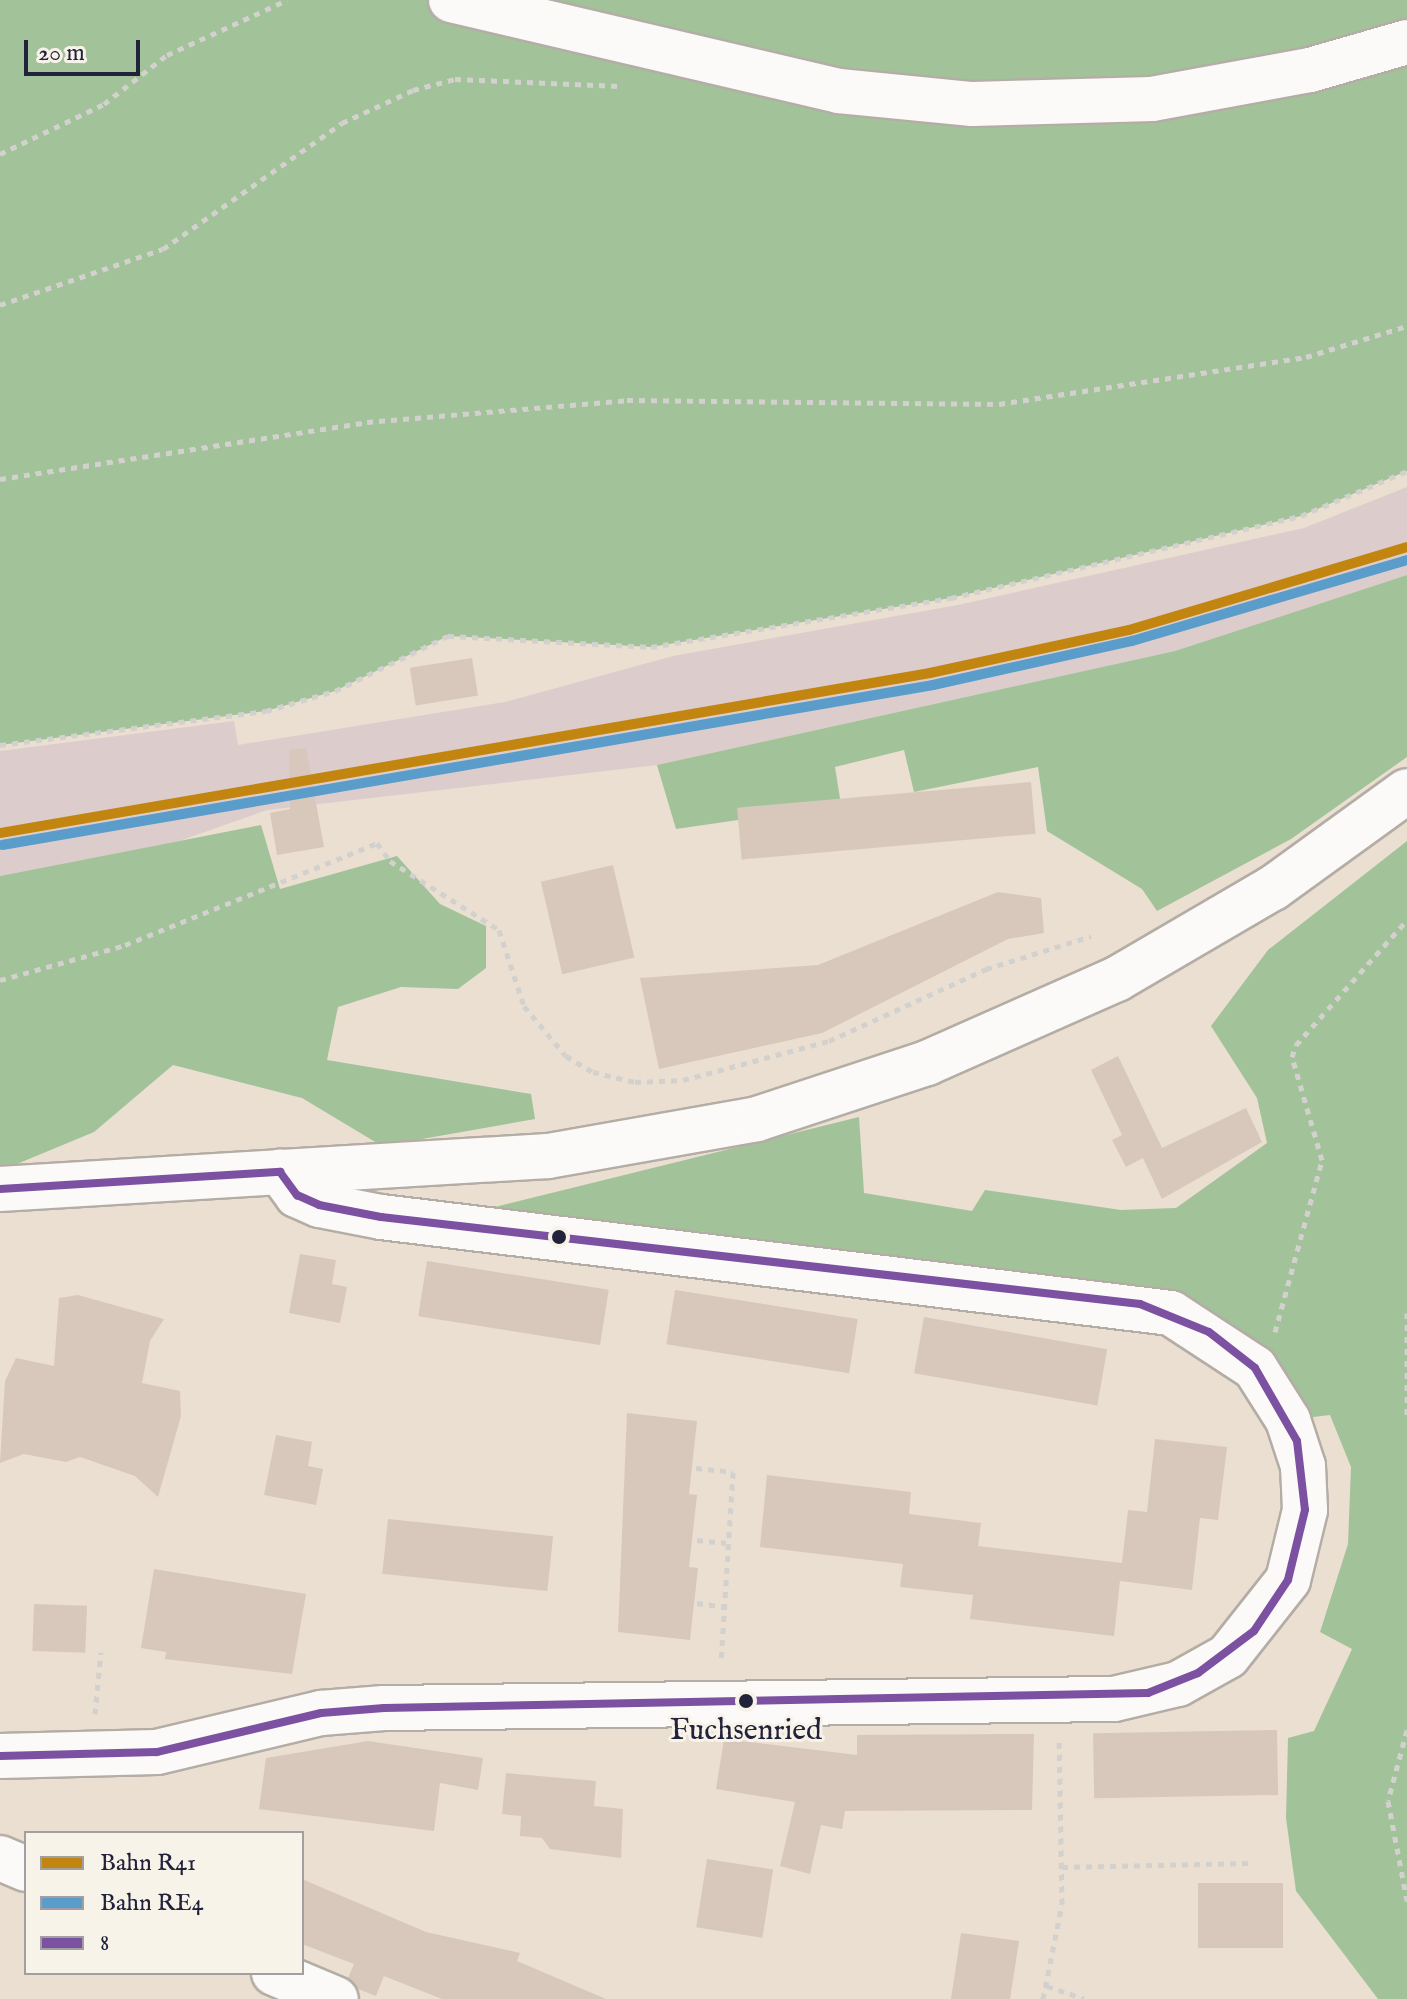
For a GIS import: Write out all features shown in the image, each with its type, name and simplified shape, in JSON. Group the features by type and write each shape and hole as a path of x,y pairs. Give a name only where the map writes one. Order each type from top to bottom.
{"street":[{"path":"467,4 839,91 972,104 1152,99 1310,70 1407,42"},
{"path":"0,1189 562,1154 757,1119 853,1090 1117,979 1273,888 1407,791"},
{"path":"0,1756 157,1752 352,1710 1058,1699 1148,1693 1198,1673 1254,1631 1288,1580 1305,1510 1297,1441 1255,1368 1209,1332 1140,1304 381,1217 319,1205 297,1195 280,1172"},
{"path":"0,1858 24,1868"},
{"path":"279,1975 336,1999"}],"path":[{"path":"0,154 104,104 167,55 287,0"},
{"path":"0,305 163,249 342,123 413,90 455,79 627,86"},
{"path":"0,479 367,422 627,400 999,404 1306,357 1407,326"},
{"path":"0,745 266,711 335,691 448,636 651,647 951,598 1301,516 1407,471"},
{"path":"0,980 125,945 377,843 390,861 499,930 524,1006 566,1056 593,1072 635,1082 683,1080 829,1041 986,969 1091,936"},
{"path":"1274,1346 1276,1312 1322,1160 1292,1057 1306,1030 1407,920"},
{"path":"1407,1313 1407,1418"},
{"path":"696,1468 733,1472 726,1543"},
{"path":"697,1540 734,1543 717,1703"},
{"path":"697,1603 726,1607"},
{"path":"1043,1999 1059,1943 1062,1867 1058,1699"},
{"path":"1407,1730 1388,1801 1399,1887 1407,1901"},
{"path":"1062,1867 1249,1863"},
{"path":"1047,1986 1084,1999"}],"shaded area":[{"path":"1407,487 1407,575 1175,651 657,765 267,810 179,841 0,876 0,751 234,721 238,745 505,702 673,656 958,605 1304,528"}],"green space":[{"path":"0,0 1407,0 1407,471 1301,516 951,598 651,647 448,636 335,691 266,711 0,745"},
{"path":"1407,575 1407,757 1291,839 1157,911 1142,889 1047,831 1038,767 914,792 904,750 835,767 841,805 676,829 657,765 1175,651"},
{"path":"261,825 280,889 397,856 440,904 486,926 486,968 458,989 401,987 338,1007 327,1060 531,1094 535,1119 382,1146 302,1098 173,1065 94,1132 0,1171 0,876"},
{"path":"1407,841 1407,1999 1378,1999 1296,1891 1286,1818 1288,1738 1314,1731 1352,1649 1320,1632 1348,1544 1351,1467 1330,1415 1305,1418 1244,1333 1166,1311 705,1232 466,1214 859,1117 864,1193 972,1211 985,1190 1121,1210 1176,1208 1267,1143 1257,1098 1211,1026 1268,950"}],"building":[{"path":"472,658 478,696 416,705 410,668"},
{"path":"306,748 324,847 277,855 270,813 290,809 289,750"},
{"path":"1031,782 1036,834 742,860 737,808"},
{"path":"613,865 634,958 562,974 541,882"},
{"path":"998,892 1041,898 1044,933 1008,939 822,1033 659,1069 640,978 818,965"},
{"path":"1118,1056 1162,1148 1246,1108 1262,1142 1162,1199 1143,1158 1126,1167 1112,1140 1122,1135 1091,1070"},
{"path":"300,1254 336,1260 332,1284 347,1287 340,1323 289,1313"},
{"path":"427,1261 609,1290 600,1345 418,1316"},
{"path":"675,1290 858,1319 849,1373 666,1344"},
{"path":"78,1295 164,1319 150,1341 142,1383 180,1391 181,1416 158,1497 135,1476 80,1457 66,1462 24,1454 0,1463 5,1381 16,1358 54,1366 59,1298"},
{"path":"924,1317 1107,1349 1097,1405 914,1373"},
{"path":"627,1413 697,1421 689,1494 697,1495 689,1567 698,1568 690,1640 618,1632"},
{"path":"276,1435 312,1442 308,1466 323,1469 316,1505 264,1495"},
{"path":"1155,1439 1227,1447 1218,1520 1200,1518 1192,1590 1120,1581 1114,1636 970,1619 973,1595 900,1587 903,1564 760,1547 767,1475 911,1492 909,1514 981,1523 978,1546 1122,1563 1128,1510 1147,1512"},
{"path":"388,1519 553,1536 547,1591 382,1574"},
{"path":"154,1569 306,1594 292,1674 165,1659 166,1652 141,1648"},
{"path":"34,1604 87,1606 85,1653 32,1651"},
{"path":"1277,1730 1278,1795 1094,1798 1093,1733"},
{"path":"1034,1734 1032,1810 845,1811 842,1829 821,1825 810,1874 780,1866 795,1802 716,1789 724,1739 857,1755 857,1735"},
{"path":"368,1741 483,1758 478,1790 440,1783 434,1831 259,1809 266,1758"},
{"path":"506,1773 596,1781 594,1806 623,1809 621,1858 550,1849 542,1838 520,1836 521,1816 502,1814"},
{"path":"707,1859 773,1869 762,1938 696,1927"},
{"path":"304,1880 426,1932 520,1953 517,1961 606,1999 442,1999 384,1976 376,1996 358,1989 348,1978 354,1964 304,1945"},
{"path":"1198,1883 1283,1883 1283,1948 1198,1948"},
{"path":"961,1933 1019,1941 1010,1999 951,1999"}],"rail line":[{"name":"R41","path":"0,833 930,673 1129,630 1407,547"},
{"name":"RE4","path":"2,845 933,685 1132,641 1407,560"}],"transit line":[{"name":"8","path":"0,1189 280,1172 297,1195 319,1205 381,1217 1140,1304 1209,1332 1255,1368 1297,1441 1305,1510 1288,1580 1254,1631 1198,1673 1148,1693 384,1708 321,1713 157,1752 0,1756"}],"place":[{"name":"Fuchsenried","path":"746,1701"}]}
